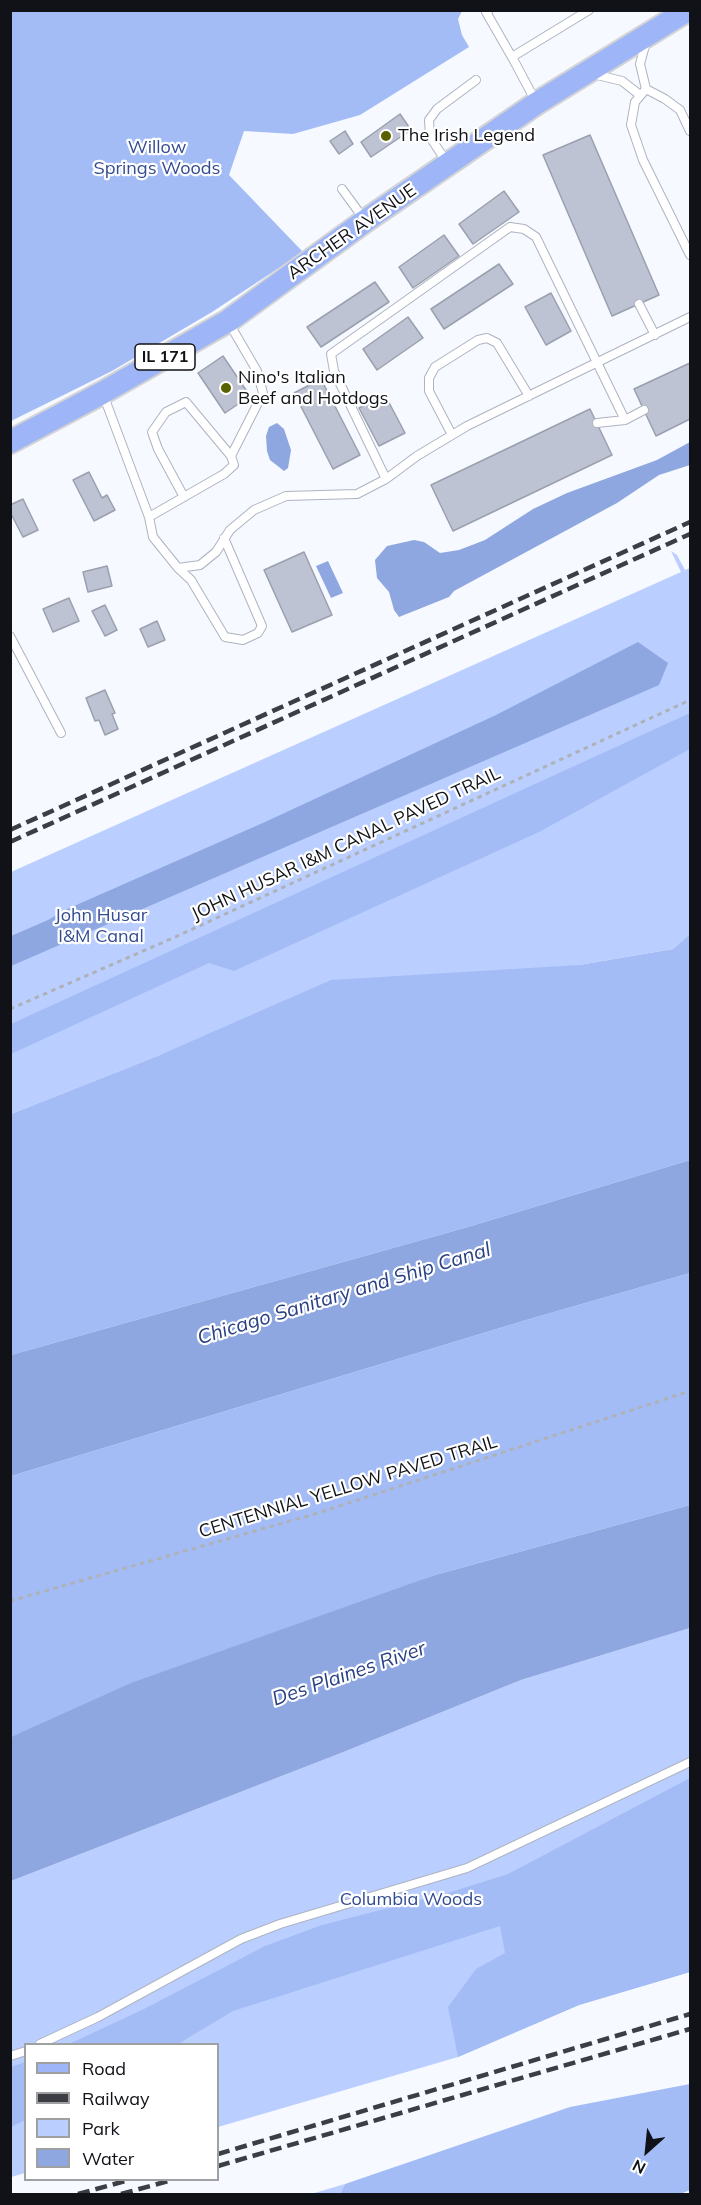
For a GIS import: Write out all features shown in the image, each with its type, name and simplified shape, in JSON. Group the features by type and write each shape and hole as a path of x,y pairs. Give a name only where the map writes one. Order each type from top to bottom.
{"main road":[{"name":"ARCHER AVENUE","path":"10,442 102,393 228,321 365,221 537,103 688,10"}],"lane":[{"path":"489,10 486,12 537,103"},
{"path":"513,59 512,57 589,10"},
{"path":"650,34 640,64 643,92 635,102 632,125 643,160 690,255"},
{"path":"586,73 605,75 643,92 666,99 680,110 690,131"},
{"path":"448,165 430,137 429,120 437,109 476,80"},
{"path":"342,189 365,221"},
{"path":"386,479 334,371 331,354 510,227 524,229 536,237 625,420"},
{"path":"639,304 655,335"},
{"path":"178,568 200,565 216,552 230,530 255,510 286,496 357,494 386,479 417,456 452,435 690,317"},
{"path":"228,321 257,372 263,393 231,456"},
{"path":"452,435 429,392 429,378 435,367 478,340 487,338 497,343 529,396"},
{"path":"102,393 149,517 153,537 191,580 225,637 243,640 258,633 262,626 224,538"},
{"path":"149,517 184,497 224,474 234,465 231,456 186,402 166,412 153,432 158,449 184,497"},
{"path":"597,423 625,420 644,410"},
{"path":"10,636 61,734"},
{"path":"42,2043 98,2018 241,1939 280,1924 467,1868 690,1762"}],"path":[{"name":"JOHN HUSAR I&M CANAL PAVED TRAIL","path":"10,1009 173,938 690,700"},
{"name":"CENTENNIAL YELLOW PAVED TRAIL","path":"10,1601 318,1513 690,1391"}],"green space":[{"name":"Willow Springs Woods","path":"11,10 462,11 458,19 462,35 469,47 360,115 293,134 244,131 229,175 303,252 212,312 112,371 11,421"},
{"name":"John Husar I&M Canal","path":"671,551 677,555 685,570 690,568 690,934 673,949 579,965 160,1055 11,1114 11,872 681,572"},
{"path":"690,713 690,749 539,832 234,971 209,963 11,1054 11,1024"},
{"path":"690,934 690,1160 468,1227 11,1355 11,1114 160,1055 331,980 579,965 673,949"},
{"path":"690,1273 690,1505 435,1575 11,1737 11,1476 533,1318"},
{"name":"Columbia Woods","path":"690,1628 690,1972 579,2005 458,2057 219,2127 219,2043 24,2043 24,2173 11,2177 11,1881 341,1753 521,1680"},
{"path":"690,1778 690,1972 579,2005 458,2057 448,2007 476,1969 505,1953 500,1926 233,2011 180,2043 71,2043 144,2009 265,1946 322,1925 451,1892 508,1874"},
{"path":"24,2062 24,2120 11,2127 11,2067"},
{"path":"690,2084 690,2190 680,2194 340,2194 345,2184 570,2107"},
{"path":"345,2184 340,2194 311,2194"}],"water":[{"path":"277,423 284,429 291,450 288,468 284,471 270,460 267,451 266,436 269,427"},
{"path":"690,442 690,465 659,475 617,503 454,591 449,597 399,617 394,610 389,592 377,578 375,560 387,546 414,540 424,542 440,553 459,550 485,540 533,509 567,493 657,460"},
{"path":"328,561 343,593 331,598 316,566"},
{"path":"638,642 668,663 659,685 11,966 11,936 496,715"},
{"name":"Chicago Sanitary and Ship Canal","path":"690,1160 690,1273 533,1318 11,1476 11,1355 468,1227"},
{"name":"Des Plaines River","path":"690,1505 690,1628 521,1680 341,1753 11,1881 11,1737 131,1683 435,1575"}],"building":[{"name":"The Irish Legend","path":"400,114 411,130 371,157 361,142"},
{"path":"345,131 353,144 339,154 330,141"},
{"path":"590,135 659,295 612,316 543,155"},
{"path":"504,191 519,212 473,244 459,224"},
{"path":"444,235 459,256 413,288 399,267"},
{"path":"499,264 513,284 444,329 431,309"},
{"path":"375,282 389,302 321,347 307,327"},
{"path":"551,293 571,331 546,345 525,307"},
{"path":"408,317 423,338 377,370 363,349"},
{"name":"Nino's Italian Beef and Hotdogs","path":"223,356 250,396 225,413 198,373"},
{"path":"690,363 690,419 656,436 634,389"},
{"path":"321,379 360,455 333,469 294,393"},
{"path":"385,395 405,433 379,446 359,408"},
{"path":"590,409 612,455 453,531 431,485"},
{"path":"89,472 102,498 107,495 115,510 94,521 73,480"},
{"path":"23,499 38,530 23,537 10,512 10,505"},
{"path":"304,552 332,615 292,632 264,570"},
{"path":"107,566 112,586 88,592 83,572"},
{"path":"69,598 79,621 53,632 43,609"},
{"path":"105,605 117,630 105,636 92,611"},
{"path":"157,621 165,640 148,647 140,629"},
{"path":"105,690 115,713 112,714 118,729 105,735 99,720 95,721 86,698"}],"railway":[{"path":"10,830 690,522"},
{"path":"10,842 690,534"},
{"path":"219,2154 690,2014"},
{"path":"219,2166 690,2029"},
{"path":"78,2194 125,2181"},
{"path":"121,2194 168,2181"}],"place":[{"name":"The Irish Legend","path":"386,136"},
{"name":"Nino's Italian Beef and Hotdogs","path":"226,388"}]}
